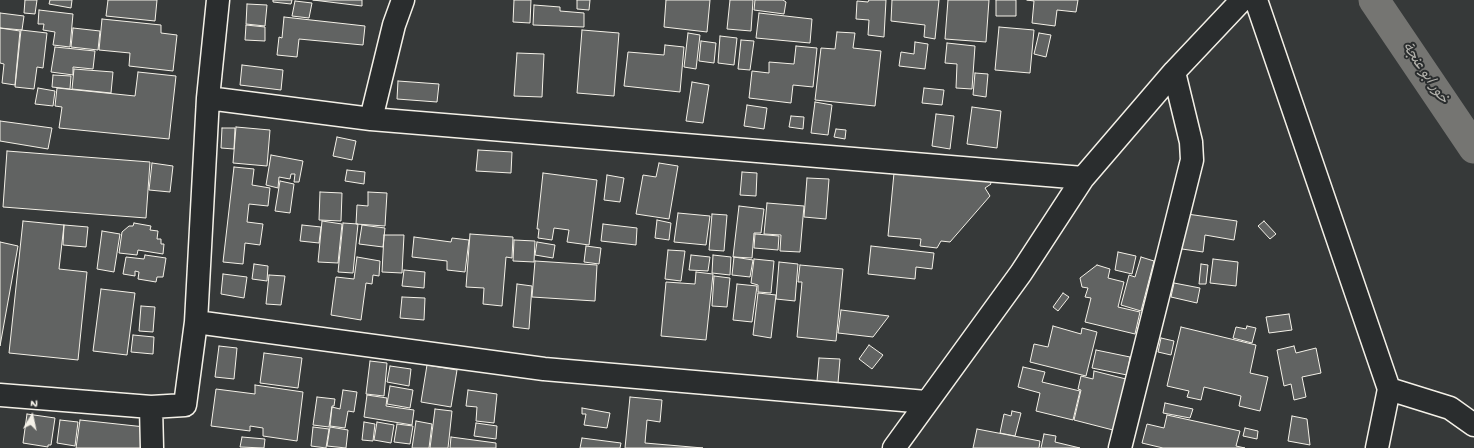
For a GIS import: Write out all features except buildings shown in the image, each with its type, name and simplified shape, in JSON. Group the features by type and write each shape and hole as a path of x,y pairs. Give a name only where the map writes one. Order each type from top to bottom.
{"street":[{"path":"0,395 151,407 185,405 196,322 208,98 218,0"},
{"path":"371,119 394,25 403,0"},
{"path":"894,448 1021,273 1082,178 1174,72 1242,0"},
{"path":"1256,0 1389,389 1376,448"},
{"path":"1120,448 1192,160 1191,142 1174,72"},
{"path":"208,98 371,119 1082,178"},
{"path":"196,322 544,369 926,402"},
{"path":"1389,389 1450,408 1474,425"},
{"path":"151,407 152,448"}],"waterway":[{"name":"خور ابو عنجة","path":"1374,0 1474,148"}]}
